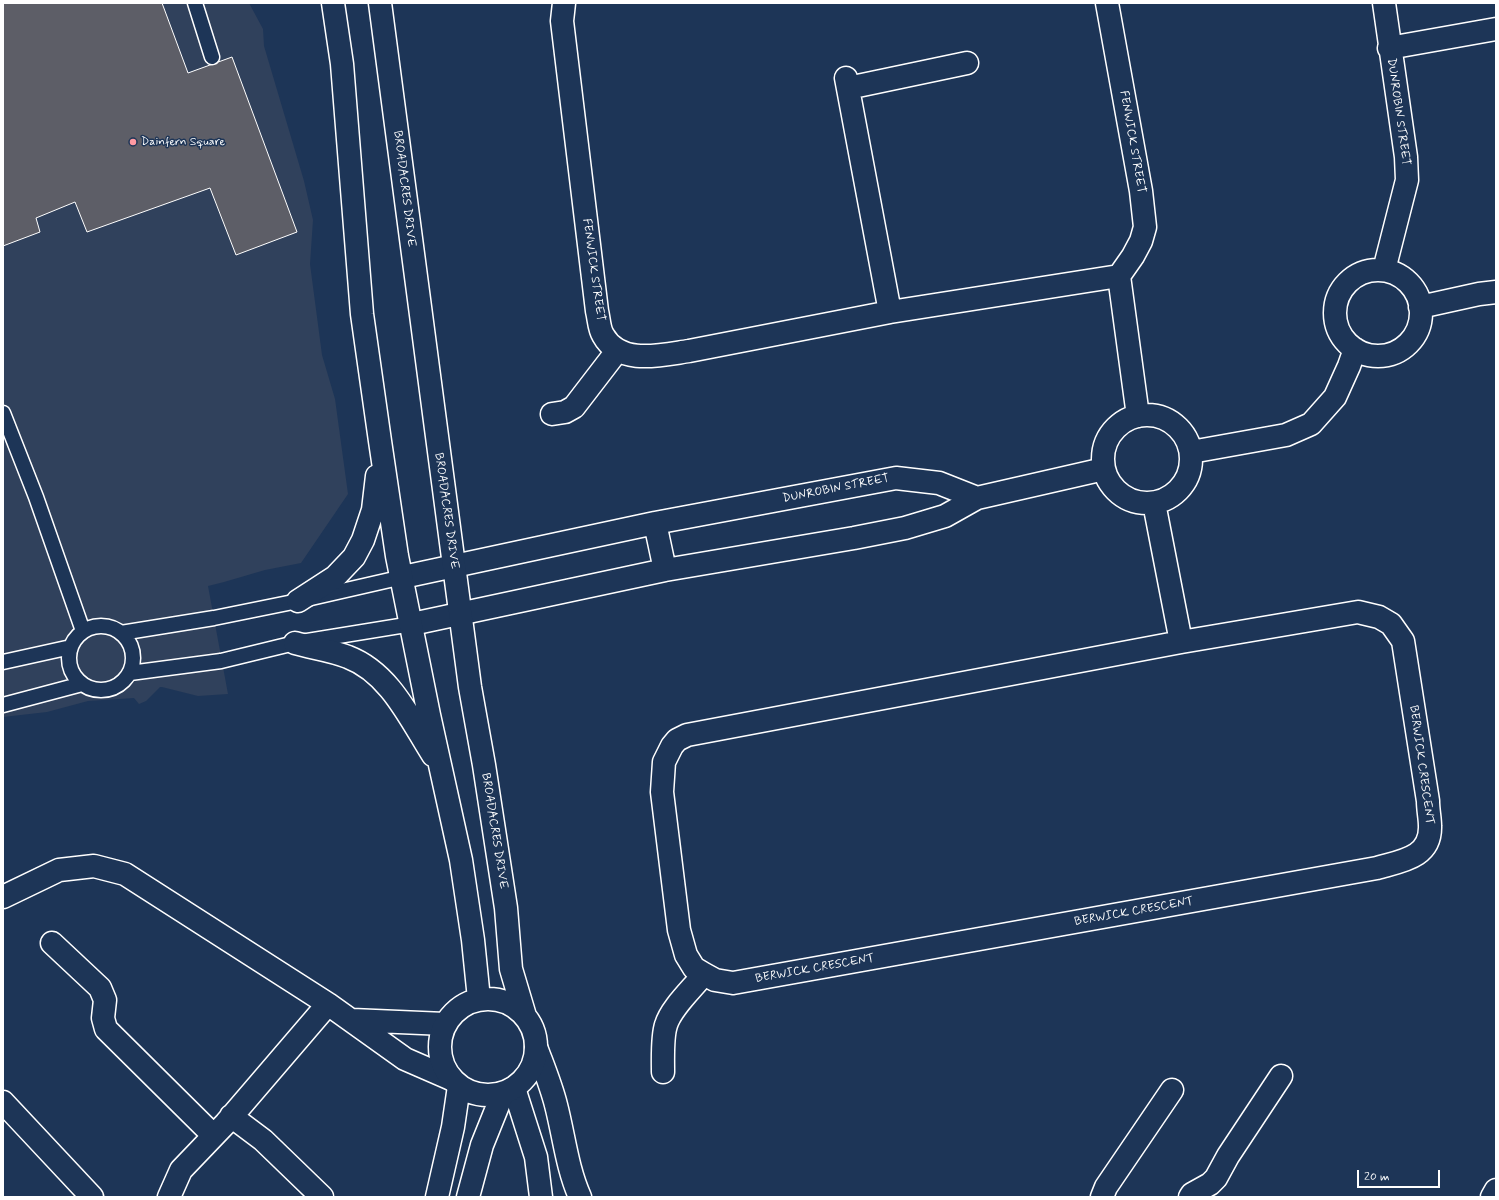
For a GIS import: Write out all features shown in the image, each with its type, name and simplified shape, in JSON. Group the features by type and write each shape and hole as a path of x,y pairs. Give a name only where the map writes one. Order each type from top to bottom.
{"street":[{"path":"333,3 342,64 362,314 380,441 398,556 462,868 473,940 479,1000"},
{"name":"BROADACRES DRIVE","path":"380,3 453,565 470,687 484,765 506,908 512,969 525,1016 533,1030 536,1047 533,1063 526,1077 508,1091 482,1146 468,1197"},
{"name":"FENWICK STREET","path":"564,3 562,21 597,311 603,335 617,350"},
{"name":"FENWICK STREET","path":"1107,3 1141,191 1145,227 1138,246 1119,276"},
{"name":"DUNROBIN STREET","path":"1384,3 1389,48 1406,157 1407,180 1384,270"},
{"name":"DUNROBIN STREET","path":"1389,48 1496,29"},
{"path":"890,312 847,83 967,63"},
{"path":"1370,270 1384,270 1397,274 1409,282 1417,294 1420,307 1420,321 1415,334 1407,345 1395,353 1381,355 1368,354 1355,349 1344,339 1338,326 1335,312 1338,298 1345,285 1356,275 1370,270"},
{"path":"552,414 565,412 574,407 617,350 638,356 661,355 890,312 1119,276 1138,416"},
{"path":"1420,307 1479,294 1496,292"},
{"path":"1191,452 1286,435 1311,424 1335,396 1355,349"},
{"path":"1153,415 1166,419 1178,427 1186,439 1191,452 1190,469 1183,486 1171,497 1154,503 1132,501 1114,489 1104,469 1104,451 1110,435 1122,422 1138,416 1153,415"},
{"path":"298,601 335,577 354,557 363,540 374,510 380,441"},
{"path":"412,624 665,570 905,528 945,516 977,498 1104,469"},
{"name":"DUNROBIN STREET","path":"403,577 453,565 655,523 896,478 938,483 977,498"},
{"path":"1154,503 1181,642"},
{"path":"655,523 665,570"},
{"name":"BERWICK CRESCENT","path":"1358,612 1378,617 1391,624 1403,641 1428,801 1430,828 1427,844 1418,854 1407,860 1378,868 740,982 733,983 715,980 694,968 686,955 679,930 662,792 664,762 672,746 677,740 687,735 710,730 1181,642 1358,612"},
{"path":"295,644 348,657 369,667 389,686 441,768"},
{"path":"3,897 58,870 94,866 125,874 328,1004 405,1059 455,1082 469,1092 492,1096 508,1091 536,1157 541,1197"},
{"path":"52,943 100,988 105,1000 104,1018 106,1029 213,1135"},
{"path":"662,1072 666,1026 670,1016 704,974"},
{"name":"BROADACRES DRIVE","path":"455,1082 443,1066 439,1052 440,1037 445,1024 454,1012 465,1004 479,1000 491,999 504,1002 515,1007 525,1016"},
{"path":"169,1197 181,1170 231,1116 328,1004"},
{"path":"352,1020 445,1024"},
{"path":"536,1047 556,1104 564,1144 580,1197"},
{"path":"1190,1197 1192,1194 1210,1184 1216,1178 1228,1156 1281,1076"},
{"path":"437,1197 453,1127 455,1082"},
{"path":"1102,1197 1106,1187 1172,1090"},
{"path":"3,1102 92,1197"},
{"path":"231,1116 263,1140 322,1197"},
{"path":"1492,1197 1496,1190"}],"lane":[{"path":"194,3 212,57"},
{"path":"3,413 36,497 83,631"},
{"path":"122,633 214,618 403,577"},
{"path":"130,673 222,661 295,644 412,624"},
{"path":"102,626 113,628 122,633 129,641 133,652 133,663 130,673 123,682 114,688 103,690 92,689 82,684 75,677 70,667 69,657 71,647 76,638 83,631 92,627 102,626"},
{"path":"3,662 71,647"},
{"path":"3,705 82,684"}],"shaded area":[{"name":"Dainfern Square","path":"3,3 249,3 263,29 264,46 304,181 313,220 310,264 322,355 335,399 348,494 301,563 265,570 208,586 228,694 198,696 160,687 146,701 139,704 134,698 88,701 47,712 3,717"}],"building":[{"name":"Dainfern Square","path":"3,3 162,3 188,73 232,57 297,232 236,255 210,188 87,232 75,202 36,218 40,232 3,246"}],"place":[{"name":"Dainfern Square","path":"133,142"}]}
